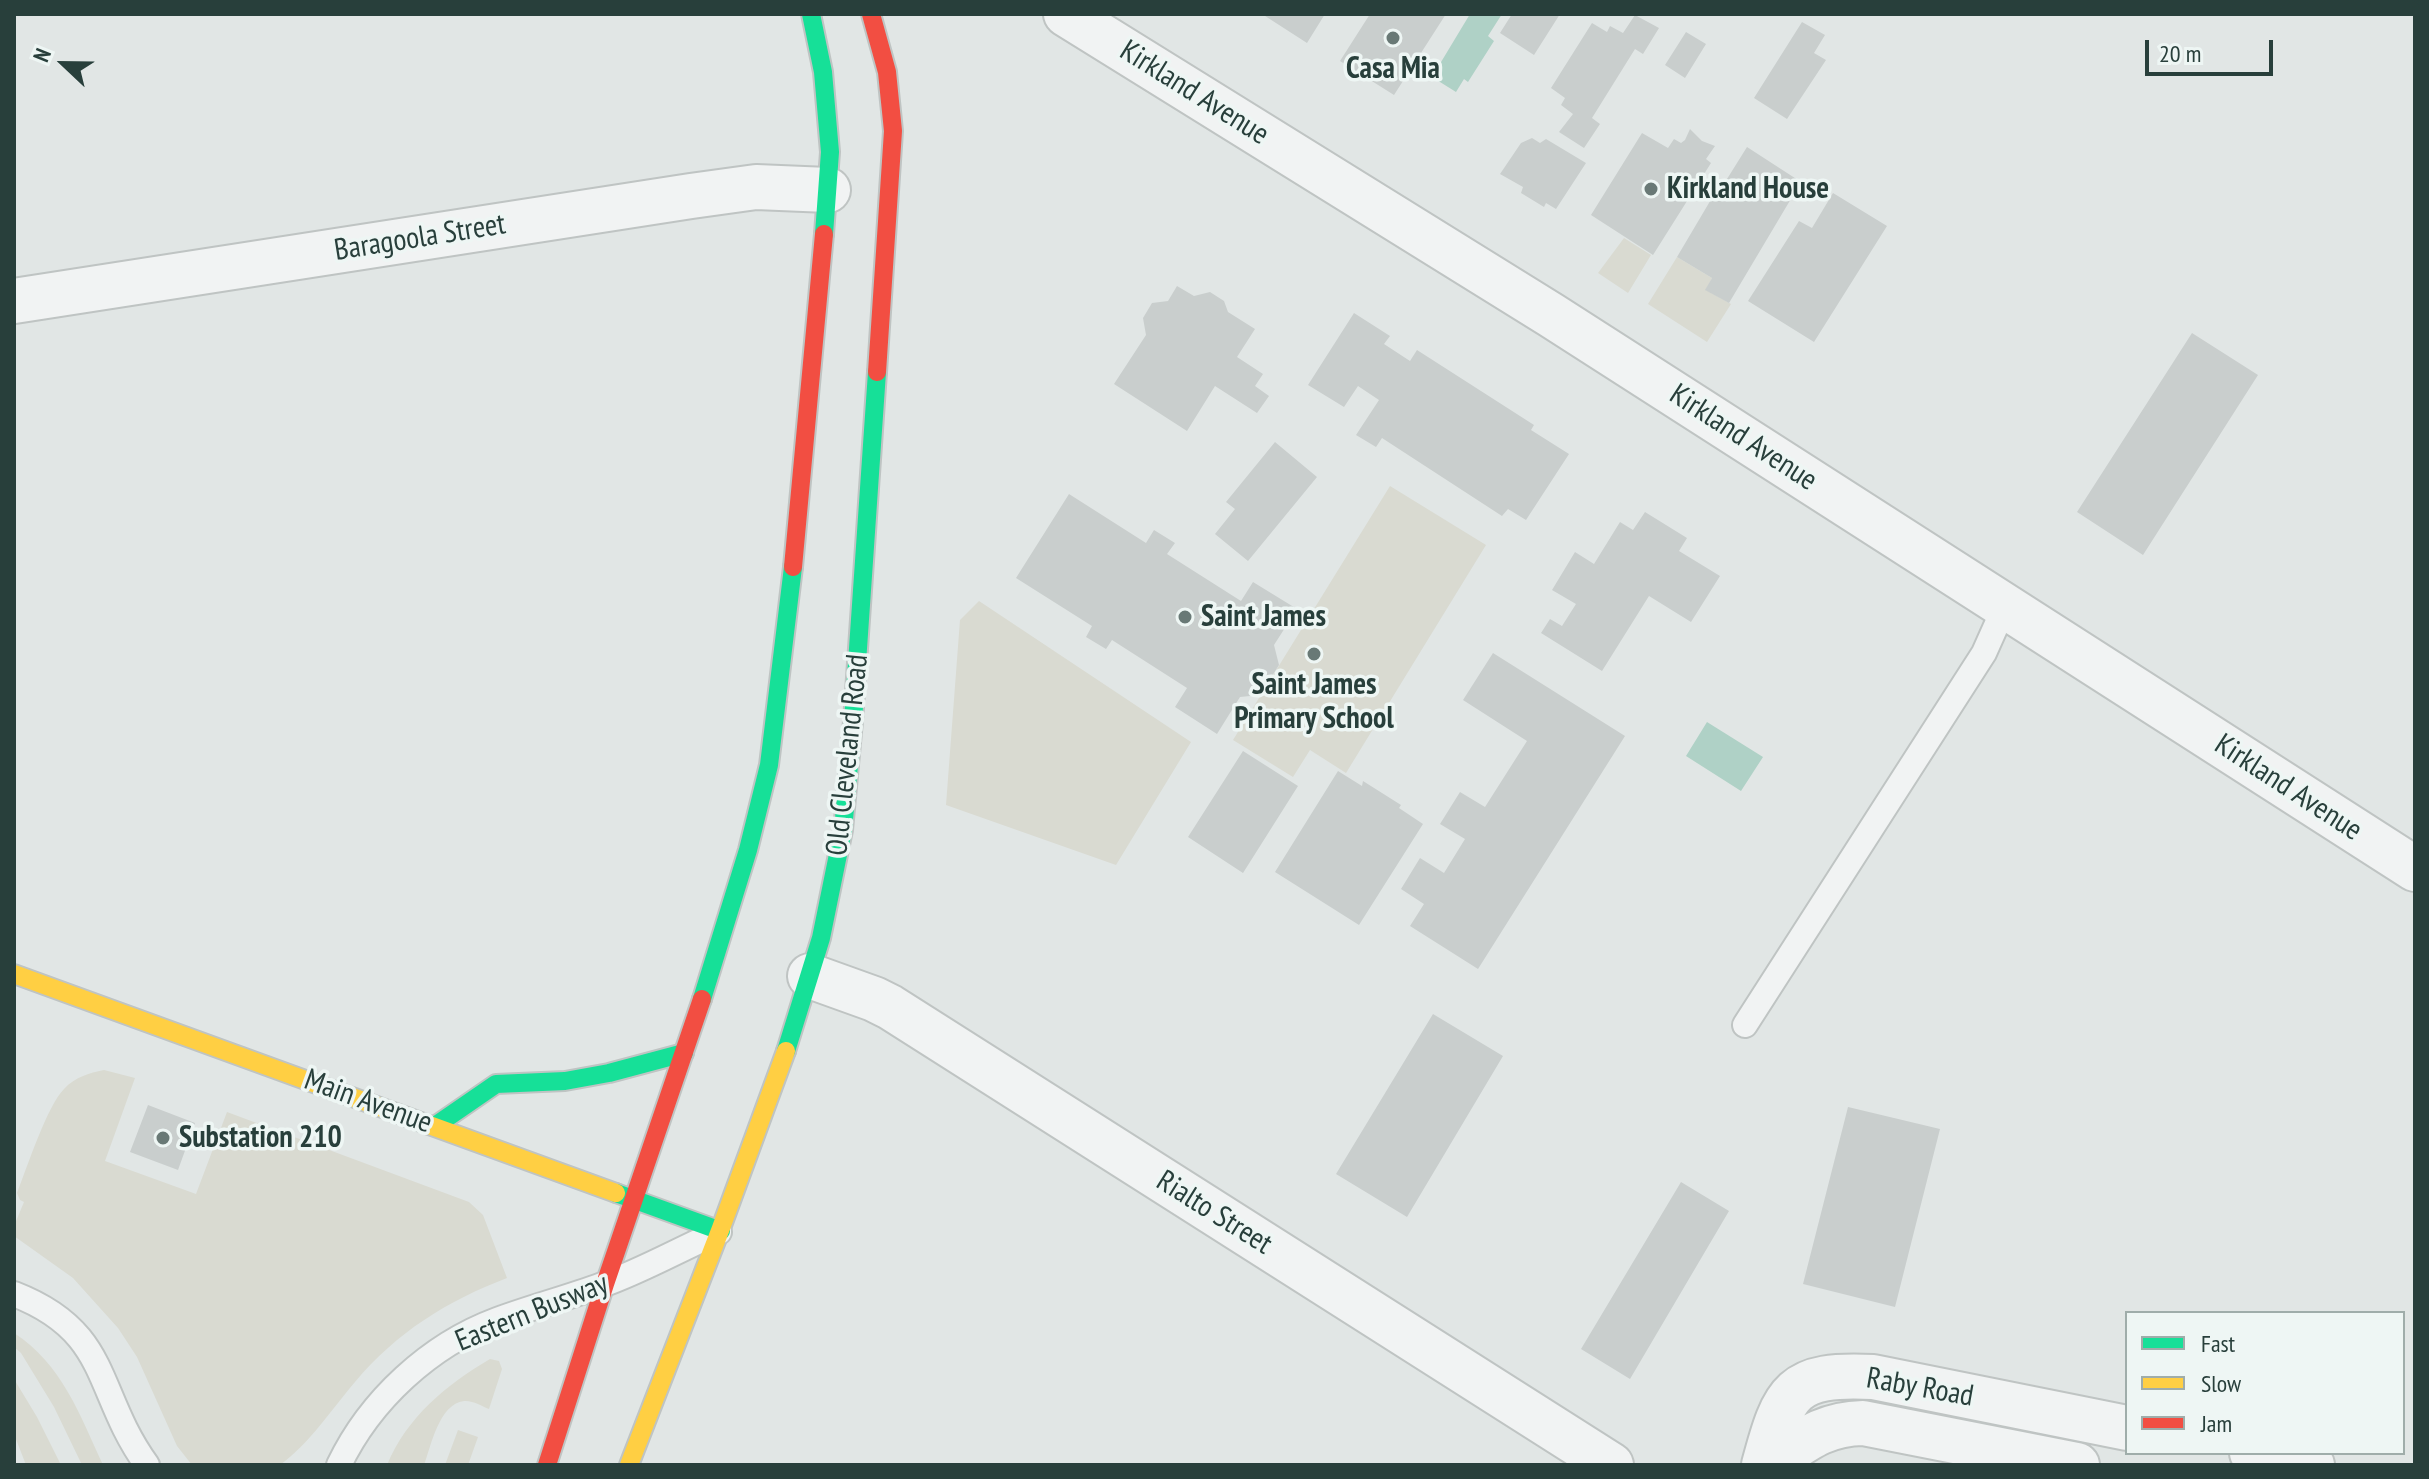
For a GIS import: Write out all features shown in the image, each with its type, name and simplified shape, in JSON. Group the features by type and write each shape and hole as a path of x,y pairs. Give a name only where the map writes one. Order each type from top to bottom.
{"main road":[{"path":"547,1465 744,864 769,765 792,578 828,190 830,152 827,105 811,14"},
{"name":"Old Cleveland Road","path":"629,1465 721,1231 785,1054 810,976 837,867 848,791 891,180 893,96 886,58 871,14"},
{"name":"Main Avenue","path":"16,981 435,1126 721,1231"},
{"path":"435,1126 496,1084 565,1081 684,1053"}],"street":[{"name":"Kirkland Avenue","path":"1066,14 1551,315 2415,869"},
{"name":"Baragoola Street","path":"14,301 756,187 828,190"},
{"name":"Rialto Street","path":"810,976 890,1007 1611,1465"},
{"name":"Raby Road","path":"1766,1465 1776,1419 1788,1400 1801,1387 1816,1379 1841,1376 1873,1377 2125,1428"},
{"name":"Raby Road","path":"1766,1465 1826,1427 1840,1423 1863,1423 2077,1465"},
{"path":"2262,1455 2312,1465"}],"lane":[{"path":"1745,1025 1984,653 2005,606"},
{"name":"Eastern Busway","path":"339,1465 364,1423 389,1392 421,1363 457,1339 496,1320 605,1284 721,1231"},
{"path":"14,1294 49,1309 81,1338 147,1465"}],"shaded area":[{"path":"1470,14 1502,14 1488,36 1494,41 1468,82 1464,79 1456,92 1432,77"},
{"path":"1624,238 1651,255 1628,293 1598,273"},
{"path":"1677,257 1712,278 1706,290 1731,304 1707,342 1648,304"},
{"path":"1390,486 1486,545 1346,773 1310,750 1293,777 1233,740"},
{"path":"979,601 1191,742 1116,865 946,805 960,620"},
{"path":"1707,722 1763,757 1741,791 1686,756"},
{"path":"104,1070 135,1078 105,1161 196,1194 227,1112 469,1202 483,1215 507,1278 464,1297 406,1333 371,1364 311,1436 280,1465 192,1465 177,1446 137,1357 118,1328 73,1278 14,1236 14,1226 24,1202 17,1193 51,1109 73,1081"},
{"path":"14,1333 31,1346 57,1375 103,1465 82,1465 54,1407 21,1353 14,1347"},
{"path":"490,1359 499,1361 502,1369 489,1409 470,1401 455,1404 437,1427 424,1465 387,1465 417,1417 443,1391"},
{"path":"14,1379 61,1465 26,1465 14,1434"},
{"path":"458,1430 478,1437 468,1465 445,1465"}],"building":[{"path":"1262,14 1325,14 1307,43"},
{"name":"Casa Mia","path":"1370,14 1446,14 1394,95 1340,61"},
{"path":"1512,14 1560,14 1534,55 1500,33"},
{"path":"1635,15 1659,28 1643,54 1635,49 1592,118 1600,124 1584,148 1559,132 1573,114 1561,105 1565,98 1551,88 1592,23 1607,32 1610,26 1623,33"},
{"path":"1802,22 1825,35 1814,53 1826,60 1787,119 1754,98"},
{"path":"1686,32 1706,44 1685,78 1665,65"},
{"name":"Kirkland House","path":"1690,129 1702,141 1715,146 1706,159 1711,163 1653,255 1591,215 1642,133 1668,148 1674,139 1681,143 1685,140"},
{"path":"1532,138 1540,143 1546,139 1586,163 1556,209 1546,203 1544,207 1521,193 1523,187 1500,174 1521,143"},
{"path":"1747,147 1801,182 1729,303 1705,290 1712,278 1677,257 1719,186 1722,187"},
{"path":"1833,193 1887,226 1814,342 1748,301 1799,221 1812,228"},
{"path":"1177,286 1194,296 1210,292 1224,301 1228,312 1255,329 1237,357 1263,374 1255,386 1269,396 1257,413 1215,386 1187,431 1114,384 1146,335 1143,318 1152,303 1168,301"},
{"path":"1354,313 1390,336 1384,344 1410,361 1417,350 1534,425 1531,430 1569,454 1526,520 1508,509 1502,516 1382,438 1376,447 1356,435 1379,400 1358,386 1344,407 1308,385"},
{"path":"2192,333 2258,375 2143,555 2077,512"},
{"path":"1275,442 1317,477 1248,561 1215,534 1235,509 1226,502"},
{"name":"Saint James","path":"1069,494 1146,543 1154,530 1175,543 1167,554 1241,601 1253,582 1297,609 1274,645 1279,665 1260,695 1240,697 1217,734 1175,707 1187,688 1112,640 1106,649 1086,637 1092,626 1016,578"},
{"path":"1645,512 1687,538 1679,551 1720,576 1691,622 1649,596 1602,671 1541,633 1550,619 1562,626 1576,604 1552,590 1575,552 1594,564 1620,522 1633,530"},
{"path":"1493,653 1625,736 1478,969 1410,926 1424,904 1401,889 1420,858 1444,873 1465,839 1440,824 1460,792 1485,807 1527,741 1463,700"},
{"path":"1243,751 1298,786 1243,873 1188,837"},
{"path":"1338,771 1362,786 1363,781 1401,805 1399,808 1423,824 1359,925 1275,872"},
{"path":"1433,1014 1503,1056 1407,1217 1336,1174"},
{"name":"Substation 210","path":"148,1105 195,1123 178,1170 130,1152"},
{"path":"1848,1107 1940,1129 1895,1307 1803,1284"},
{"path":"1681,1182 1729,1211 1630,1379 1581,1349"}],"traffic: fast":[{"path":"811,14 823,72 830,152 824,234"},
{"path":"786,1051 821,938 843,830 877,372"},
{"path":"702,999 748,850 769,765 793,567"},
{"path":"435,1126 496,1084 565,1081 684,1053"},
{"path":"616,1193 721,1231"}],"traffic: slow":[{"path":"14,974 616,1193"},
{"path":"629,1465 786,1051"}],"traffic: jam":[{"path":"871,14 887,72 893,131 877,372"},
{"path":"793,567 824,234"},
{"path":"547,1465 702,999"}],"place":[{"name":"Casa Mia","path":"1393,38"},
{"name":"Kirkland House","path":"1651,189"},
{"name":"Saint James","path":"1185,617"},
{"name":"Saint James Primary School","path":"1314,654"},
{"name":"Substation 210","path":"163,1138"}]}
